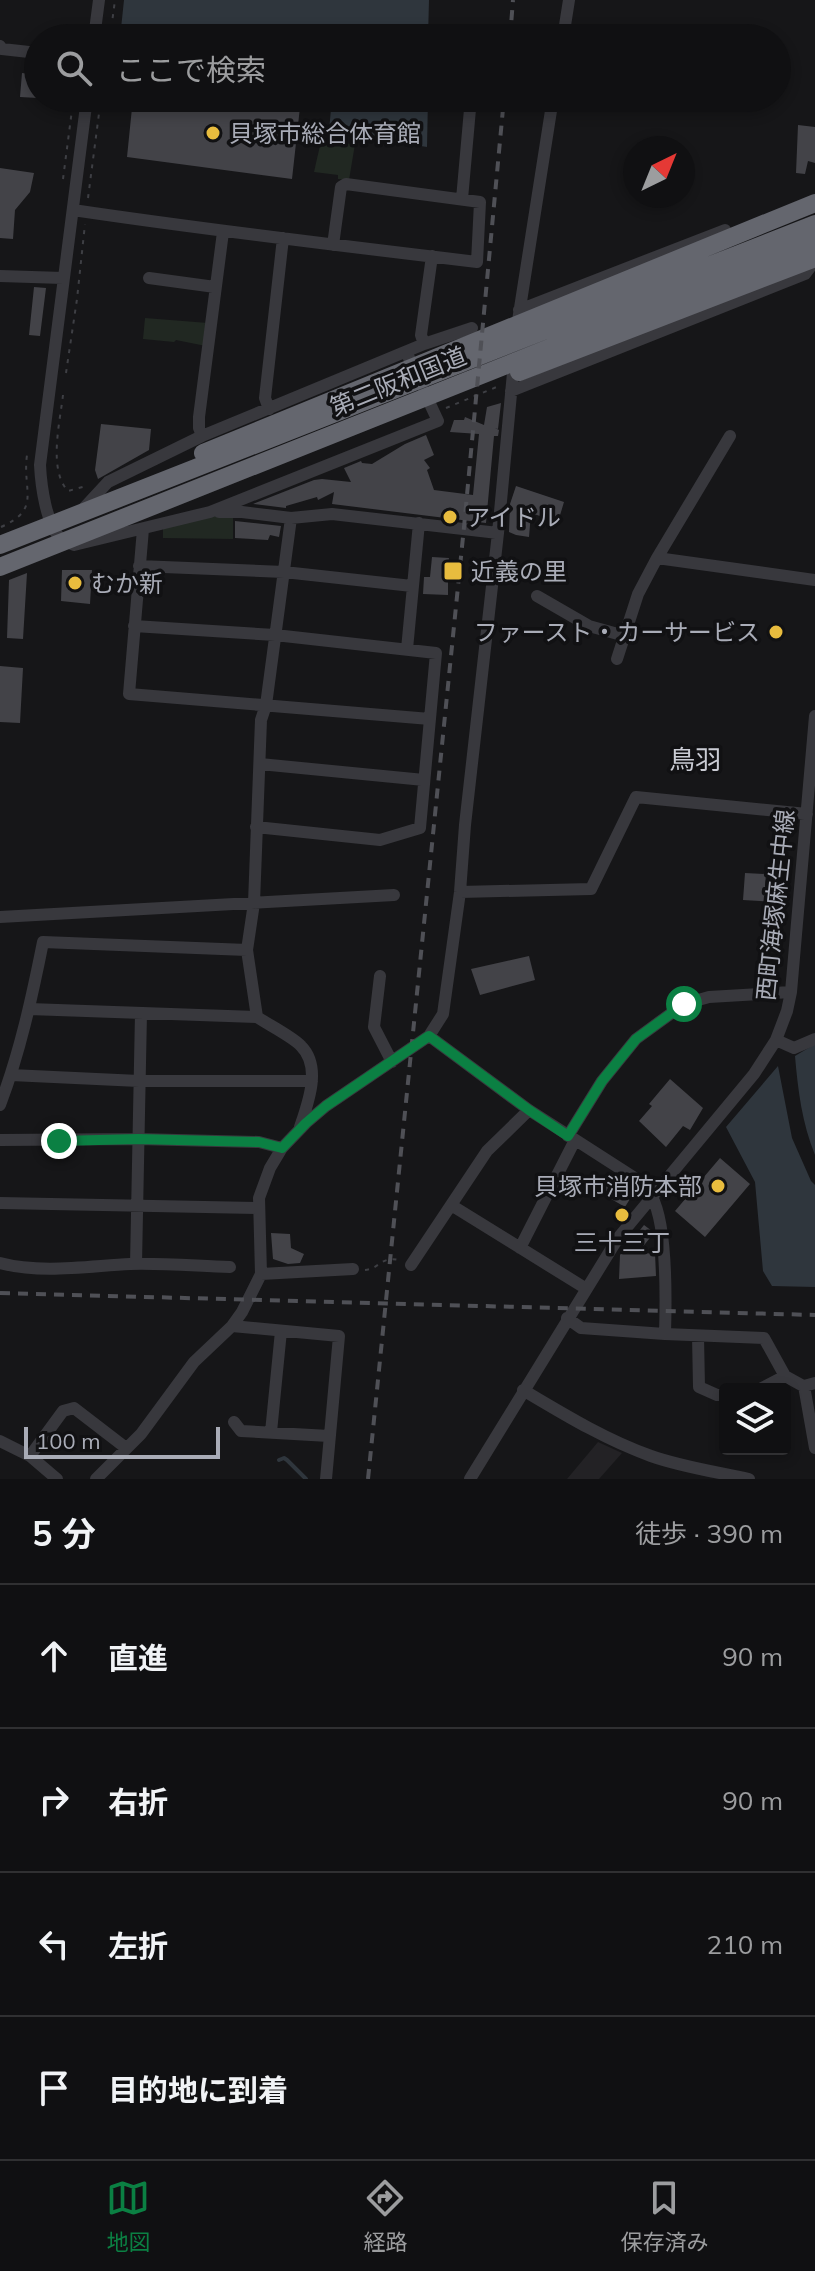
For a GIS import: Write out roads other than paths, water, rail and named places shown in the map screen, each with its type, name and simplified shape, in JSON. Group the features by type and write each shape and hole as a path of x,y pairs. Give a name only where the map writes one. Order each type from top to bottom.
{"highway":[{"path":"0,545 190,471 198,455 236,447 813,204"},
{"name":"第二阪和国道","path":"236,447 815,224"},
{"name":"第二阪和国道","path":"0,567 146,507 222,482 815,242"},
{"path":"222,482 815,260"}],"street":[{"path":"96,24 99,0"},
{"path":"565,24 569,0"},
{"path":"1,48 24,51"},
{"path":"85,112 40,465 41,484 51,525 62,541 74,545 210,512 438,421 406,352"},
{"path":"462,199 470,112"},
{"path":"96,1479 141,1434 194,1362 232,1326 258,1280 259,1198 270,1168 282,1148 326,1106 429,1036 443,1014 460,892 519,310 551,112"},
{"path":"73,210 223,232 283,238 333,245 477,262 480,202 346,184 341,187 333,245"},
{"path":"519,310 788,206 813,204"},
{"path":"202,436 199,417 223,232"},
{"path":"269,409 265,398 283,238"},
{"path":"424,344 421,335 432,256"},
{"path":"511,391 805,274 815,260"},
{"path":"0,276 63,278"},
{"path":"149,278 215,287"},
{"path":"78,514 108,482 202,436 424,344 472,328"},
{"path":"617,659 638,594 730,436"},
{"path":"210,512 291,518 332,514 498,533"},
{"path":"257,1017 247,950 254,903 261,720 266,705 291,518"},
{"path":"407,649 419,523"},
{"path":"143,529 129,694 430,719"},
{"path":"657,558 815,580"},
{"path":"139,566 284,572 412,586"},
{"path":"537,596 589,626 625,636"},
{"path":"134,626 275,635 436,653 420,828 380,840 256,827"},
{"name":"西町海塚麻生中線","path":"470,1479 618,1238 754,1074 776,1040 791,992 809,870 807,814 815,716"},
{"path":"260,764 424,780"},
{"path":"460,892 591,889 636,797 807,814"},
{"path":"0,917 394,895"},
{"path":"0,1105 29,1009 43,942 247,950"},
{"path":"380,976 372,996 374,1027 392,1062"},
{"path":"520,1248 602,1081 636,1039 684,1004 709,997 791,992"},
{"path":"29,1009 257,1017 303,1047 309,1060 312,1081 298,1131"},
{"path":"136,1264 141,1013"},
{"path":"429,1036 529,1110 641,1182 652,1194 659,1219 666,1292 665,1334"},
{"path":"776,1040 794,1048 815,1039"},
{"path":"11,1075 139,1081 312,1081"},
{"path":"411,1265 487,1151 529,1110"},
{"path":"0,1140 259,1142 282,1148"},
{"path":"0,1203 258,1208"},
{"path":"451,1205 585,1288"},
{"path":"0,1263 55,1267 136,1264 230,1267"},
{"path":"258,1280 353,1269"},
{"path":"567,1318 581,1328 764,1338 785,1376 810,1385 815,1448"},
{"path":"232,1326 339,1336 326,1479"},
{"path":"271,1432 281,1331"},
{"path":"698,1336 699,1387 719,1395"},
{"path":"772,1383 785,1376"},
{"path":"523,1390 578,1423 655,1458 749,1479"},
{"path":"30,1456 63,1411 74,1408 126,1448"},
{"path":"234,1422 241,1431 329,1436"},
{"path":"0,1441 30,1456 57,1479"}],"waterway":[{"path":"279,1460 287,1460 306,1479"}],"railway":[{"path":"511,24 513,0"},
{"path":"368,1479 503,112"},
{"path":"0,1293 815,1315"}],"place":[{"name":"貝塚市総合体育館","path":"213,133"},
{"name":"アイドル","path":"450,517"},
{"name":"近義の里","path":"453,571"},
{"name":"むか新","path":"75,583"},
{"name":"ファースト・カーサービス","path":"776,632"},
{"name":"貝塚市消防本部","path":"718,1186"},
{"name":"三十三丁","path":"622,1215"}],"district":[{"name":"鳥羽","path":"695,759"}]}
